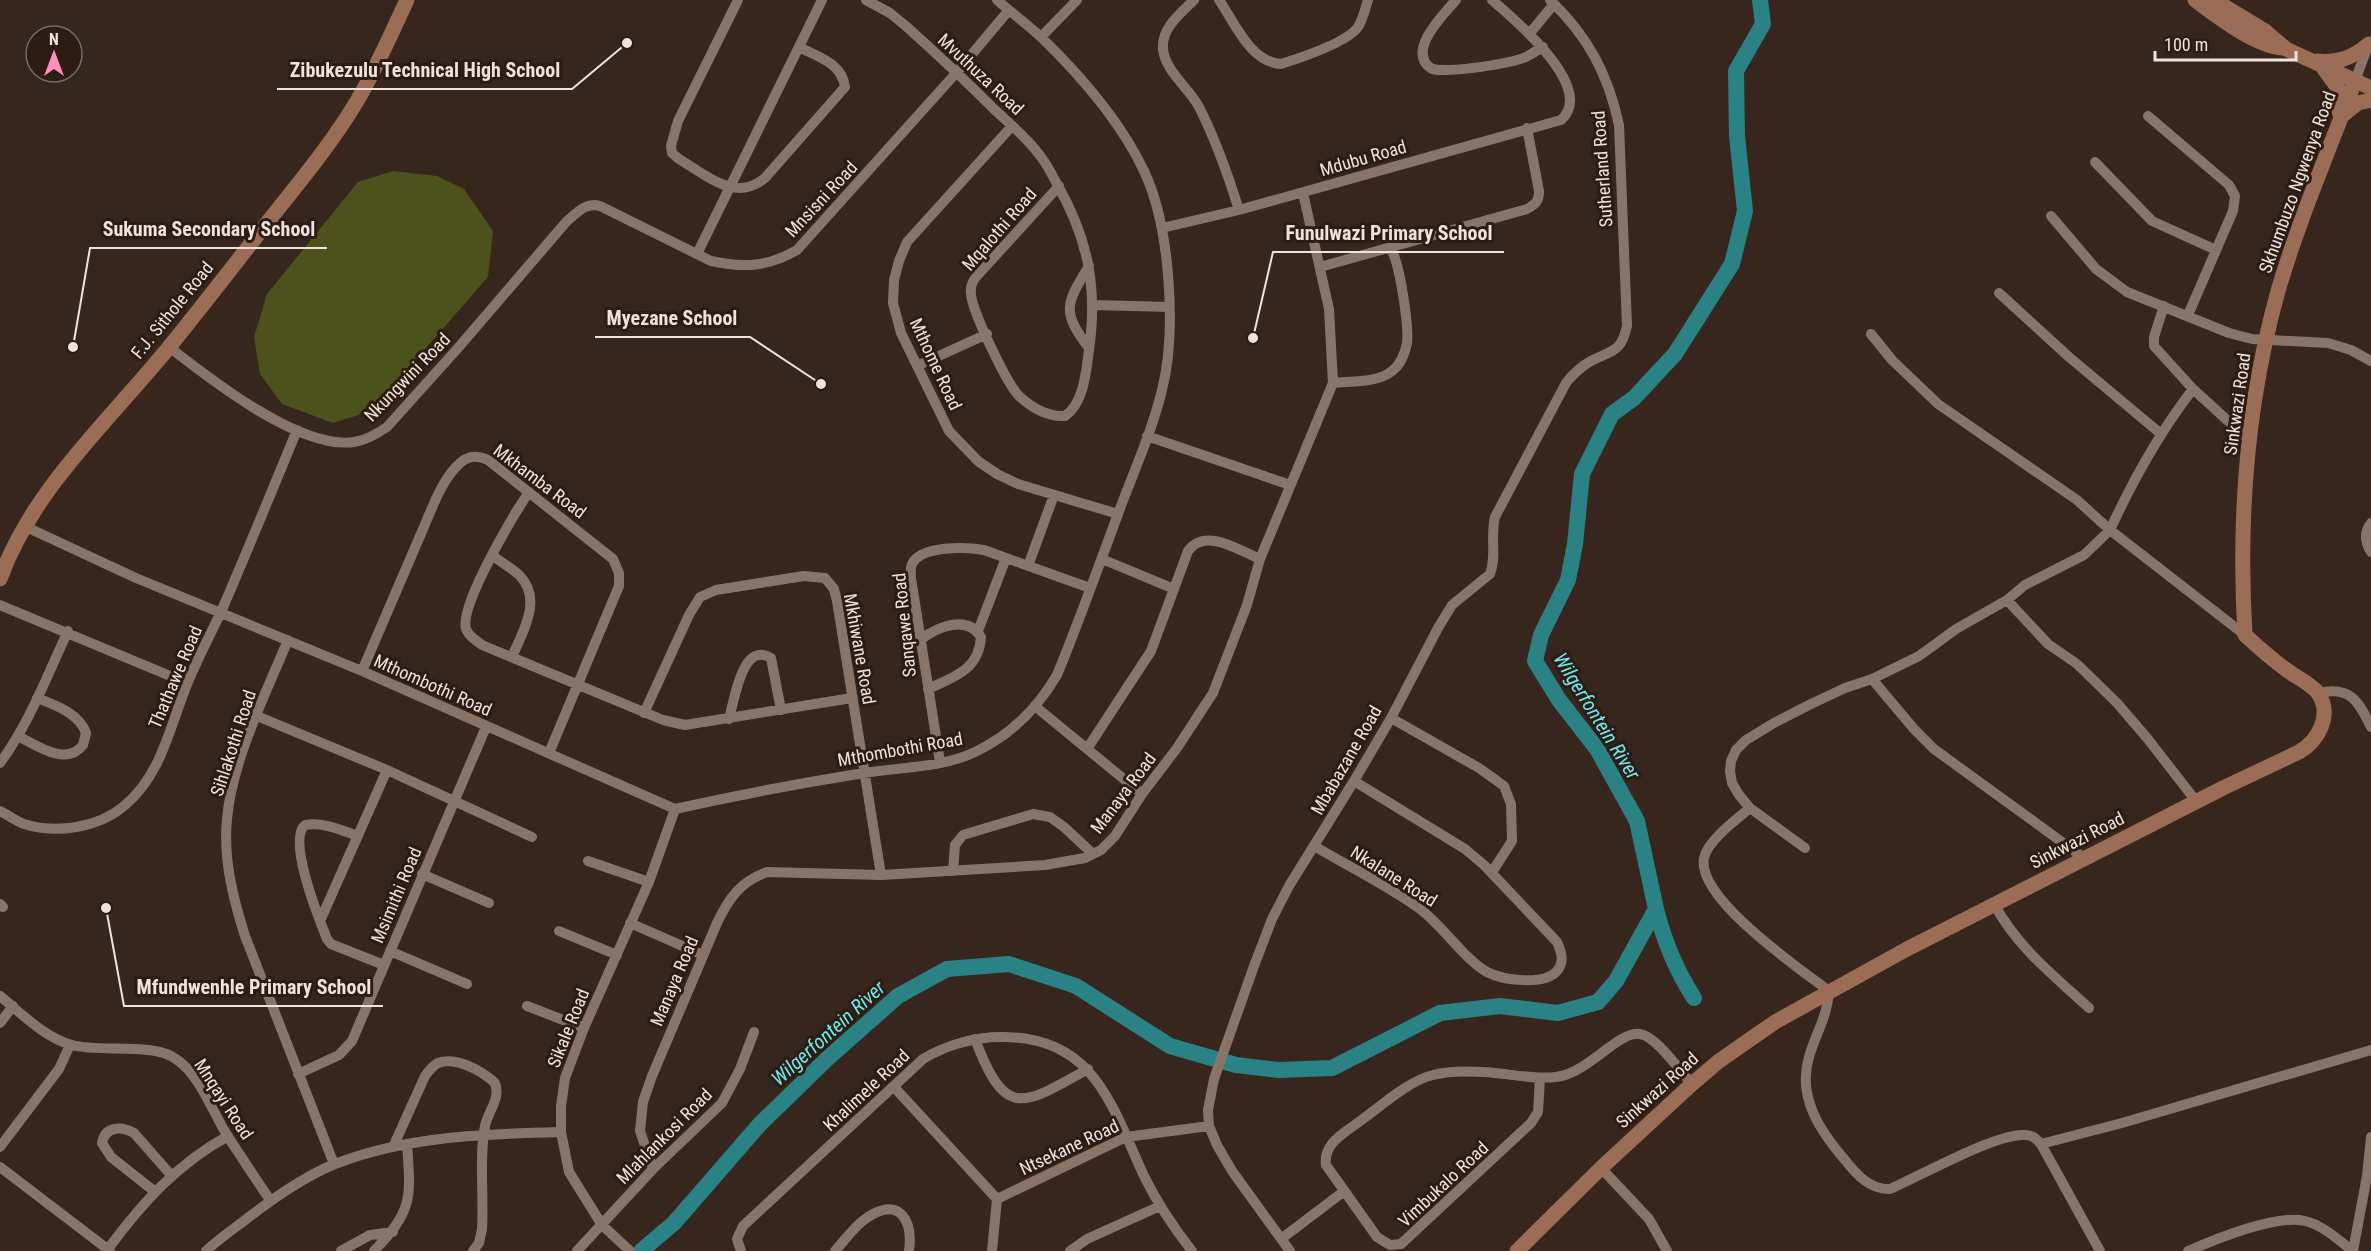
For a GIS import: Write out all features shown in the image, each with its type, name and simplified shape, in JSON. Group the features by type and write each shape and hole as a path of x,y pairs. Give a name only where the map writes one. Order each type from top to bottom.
{"street":[{"name":"F.J. Sithole Road","path":"0,579 24,526 48,490 169,347 312,167 373,72 407,0"},
{"path":"738,0 678,121 671,146 672,153 679,159 729,188 750,188 765,178 845,87 844,78 839,69 799,47"},
{"path":"697,254 822,0"},
{"name":"Mvuthuza Road","path":"866,0 890,13 957,72 1039,153 1059,186"},
{"name":"Mthombothi Road","path":"24,526 136,579 362,671 675,809 725,798 940,762 975,752 1014,728 1036,707 1057,675 1102,559 1162,389 1169,307 1161,228 1155,199 1132,149 1107,112 1041,37 997,0"},
{"path":"1041,37 1077,0"},
{"path":"1194,0 1170,25 1164,36 1163,48 1166,59 1197,104 1211,131 1239,210"},
{"path":"1219,0 1257,56 1273,64 1281,64 1342,39 1356,30 1368,0"},
{"path":"1456,0 1439,19 1422,50 1424,61 1432,69 1504,63 1526,57 1543,47 1492,0"},
{"path":"2194,0 2224,21 2270,47 2286,48"},
{"path":"2214,0 2265,31 2286,48 2371,88"},
{"path":"1530,33 1552,2"},
{"name":"Sutherland Road","path":"1552,2 1587,42 1608,82 1615,104 1619,125 1628,320"},
{"name":"Mnsisni Road","path":"600,206 711,261 731,265 752,265 779,260 797,250 957,72 1009,10"},
{"path":"2315,63 2341,60 2357,54 2370,42"},
{"name":"Skhumbuzo Ngwenya Road","path":"2267,340 2289,254 2370,42"},
{"name":"Mdubu Road","path":"1161,228 1303,193 1562,120 1568,111 1570,98 1565,82 1543,47"},
{"path":"2315,63 2337,88 2340,119"},
{"path":"2340,119 2358,103 2371,100"},
{"path":"2148,116 2233,190 2235,202 2188,315"},
{"name":"Mthome Road","path":"1012,126 907,242 894,280 893,303 900,333 949,431 978,461 1018,484 1118,514"},
{"path":"1320,267 1391,249 1527,209 1535,204 1539,200 1539,183 1527,128"},
{"path":"2095,162 2152,221 2216,250"},
{"name":"Mqalothi Road","path":"1059,186 1071,209 1089,266 1094,305 1087,371 1076,405 1065,416 1045,414 1030,405 1015,391 1002,369 972,299 973,281 1059,186"},
{"name":"Manaya Road","path":"653,1169 640,1131 643,1102 703,955 728,901 738,888 767,872 880,875 1068,863 1101,850 1115,836 1142,794 1177,748 1213,693 1247,605 1260,559 1334,383 1329,309 1303,193"},
{"name":"Nkungwini Road","path":"169,347 203,374 264,413 297,430 326,440 354,442 373,437 387,427 458,348 567,221 584,207 592,204 600,206"},
{"path":"2050,216 2096,269 2117,286 2229,333 2252,339 2328,343 2351,350 2371,361"},
{"path":"1334,383 1382,377 1392,371 1405,352 1407,341 1401,280 1396,256 1391,249"},
{"path":"1089,266 1071,296 1069,306 1077,331 1089,348"},
{"path":"1999,293 2060,350 2161,434"},
{"path":"1094,305 1169,307"},
{"path":"2164,306 2154,336 2154,346 2193,389 2250,441"},
{"name":"Mbabazane Road","path":"1209,1126 1208,1110 1214,1079 1226,1043 1272,919 1289,886 1354,782 1452,605 1491,574 1493,567 1492,534 1495,517 1566,383 1577,369 1622,344 1628,320"},
{"path":"917,366 987,334"},
{"path":"1871,334 1892,360 1938,404 2076,500 2110,530 2318,693 2338,691 2353,697 2371,727"},
{"name":"Sinkwazi Road","path":"2245,635 2244,530 2250,441 2258,374 2267,340"},
{"path":"1805,848 1750,808 1732,783 1731,761 1736,750 1746,740 1774,723 1845,688 1872,680 1935,646 1956,629 2007,600 2025,585 2084,555 2110,530 2131,484 2161,434 2193,389"},
{"name":"Thathawe Road","path":"0,811 21,823 38,827 58,828 93,822 123,807 150,776 171,730 187,683 220,613 297,430"},
{"path":"1147,436 1290,485"},
{"name":"Mkhamba Road","path":"362,671 432,508 450,474 457,465 471,456 488,460 613,559 619,573 619,586 549,753"},
{"path":"529,492 507,526 468,608 466,630 482,645 663,720 686,725 852,698"},
{"path":"1028,566 1054,495"},
{"path":"2371,523 2365,537 2371,552"},
{"path":"1087,749 1151,651 1188,551 1198,541 1209,539 1260,559"},
{"name":"Sanqawe Road","path":"940,762 911,578 912,564 916,559 942,549 960,547 984,550 1090,588"},
{"path":"493,556 520,577 527,587 531,603 528,619 512,657"},
{"path":"928,689 964,672 977,657 981,641 978,631 1006,558"},
{"path":"1102,559 1174,589"},
{"name":"Mkhiwane Road","path":"644,712 689,615 700,597 716,590 804,576 825,579 834,590 866,773 880,875"},
{"path":"2007,600 2048,644 2077,664 2117,703 2196,801"},
{"path":"0,605 68,631 187,683"},
{"path":"920,640 932,631 947,626 968,625 978,631"},
{"path":"0,763 18,736 68,631"},
{"name":"Sihlakothi Road","path":"288,640 242,757 227,817 226,844 236,908 245,936 334,1164"},
{"path":"729,719 743,669 749,659 758,655 771,658 781,710"},
{"path":"1872,680 1934,749 2084,858"},
{"name":"Sinkwazi Road","path":"1517,1251 1601,1168 1719,1060 1740,1045 1829,991 1994,904 2308,747 2324,720 2323,704 2318,693"},
{"path":"18,736 57,754 71,754 83,745 86,733 79,720 68,712 37,698"},
{"path":"1036,707 1142,794"},
{"path":"257,716 387,770 532,837"},
{"path":"1354,782 1450,839 1492,872 1509,849 1512,841 1511,804 1504,786 1479,768 1391,718"},
{"name":"Msimithi Road","path":"298,1074 346,1050 486,727"},
{"path":"320,921 387,770"},
{"path":"1750,808 1705,852 1703,865 1719,895 1767,946 1829,991 1826,1014 1809,1055 1805,1073 1806,1095 1814,1115 1832,1145 1854,1172 1877,1188 1890,1189 1970,1152 2013,1136 2028,1135 2041,1144 2100,1251"},
{"name":"Sikale Road","path":"628,1249 602,1225 568,1172 561,1132 565,1078 584,1028 649,882 675,809"},
{"path":"953,871 955,845 963,835 1033,814 1050,817 1093,854"},
{"path":"358,836 319,824 304,825 299,833 299,852 327,939 332,944 384,965"},
{"name":"Nkalane Road","path":"1314,846 1419,909 1488,973 1515,980 1552,976 1560,967 1561,950 1557,942 1492,872"},
{"path":"588,861 649,882"},
{"path":"422,874 489,903"},
{"path":"1994,904 2011,933 2028,952 2089,1008"},
{"path":"630,923 703,955"},
{"path":"559,931 617,955"},
{"path":"390,951 467,984"},
{"name":"Mnqayi Road","path":"0,996 49,1034 70,1045 151,1052 170,1055 178,1059 194,1078 228,1136 270,1200"},
{"path":"0,1023 13,1006"},
{"path":"527,1006 584,1028"},
{"name":"Mlahlankosi Road","path":"576,1251 653,1169 722,1103 740,1069 754,1032"},
{"name":"Vimbukalo Road","path":"1540,1078 1538,1112 1531,1123 1401,1244 1390,1245 1377,1237 1326,1165 1324,1158 1331,1144 1420,1080 1432,1075 1484,1072 1540,1078 1557,1077 1592,1062 1625,1035 1640,1034 1653,1041 1692,1084"},
{"name":"Khalimele Road","path":"741,1251 737,1239 743,1226 916,1065 931,1054 975,1039 1015,1037 1033,1039 1074,1057 1088,1069 1104,1090 1160,1206 1192,1251"},
{"path":"975,1039 987,1070 996,1084 1007,1094 1017,1098 1032,1098 1088,1069"},
{"path":"0,1147 59,1069 70,1045"},
{"path":"2041,1144 2122,1123 2371,1050"},
{"path":"393,1147 425,1077 432,1067 456,1061 495,1083 497,1093 483,1134 482,1229 479,1243 473,1251"},
{"path":"894,1087 997,1199 992,1251"},
{"path":"1209,1126 1232,1171 1290,1251"},
{"name":"Ntsekane Road","path":"997,1199 1126,1137 1209,1126"},
{"path":"154,1191 111,1156 102,1143 105,1134 113,1129 128,1130 134,1133 171,1175"},
{"path":"206,1251 270,1200 334,1164 406,1144 483,1134 561,1132"},
{"path":"0,1167 109,1250 136,1211 154,1191 194,1157 228,1136"},
{"path":"2188,1251 2273,1221 2291,1219 2307,1221 2353,1251 2367,1176 2371,1137"},
{"path":"374,1251 393,1232 404,1213 410,1193 406,1144"},
{"path":"1601,1168 1649,1219 1665,1247 1654,1251"},
{"path":"1281,1239 1343,1192"},
{"path":"1070,1251 1087,1239 1160,1206"},
{"path":"835,1251 866,1217 887,1210 895,1210 908,1221 911,1230 909,1251"},
{"path":"341,1251 370,1234 393,1232"}],"green space":[{"path":"393,171 437,176 464,189 493,231 488,277 371,411 333,423 282,404 260,374 254,337 267,294 358,182"}],"waterway":[{"name":"Wilgerfontein River","path":"641,1251 674,1223 760,1124 828,1058 898,996 947,969 1009,964 1076,986 1170,1046 1236,1065 1279,1070 1332,1068 1440,1013 1500,1006 1558,1013 1598,1002 1616,981 1656,909 1637,821 1597,749 1559,700 1535,661 1541,635 1568,580 1575,544 1582,474 1612,414 1634,398 1675,354 1732,264 1745,211 1737,136 1736,71 1763,24 1760,0"},
{"path":"1656,909 1671,955 1694,998"}],"place":[{"name":"Zibukezulu Technical High School","path":"627,43"},
{"name":"Funulwazi Primary School","path":"1253,338"},
{"name":"Sukuma Secondary School","path":"73,347"},
{"name":"Myezane School","path":"821,384"},
{"name":"Mfundwenhle Primary School","path":"106,908"}]}
